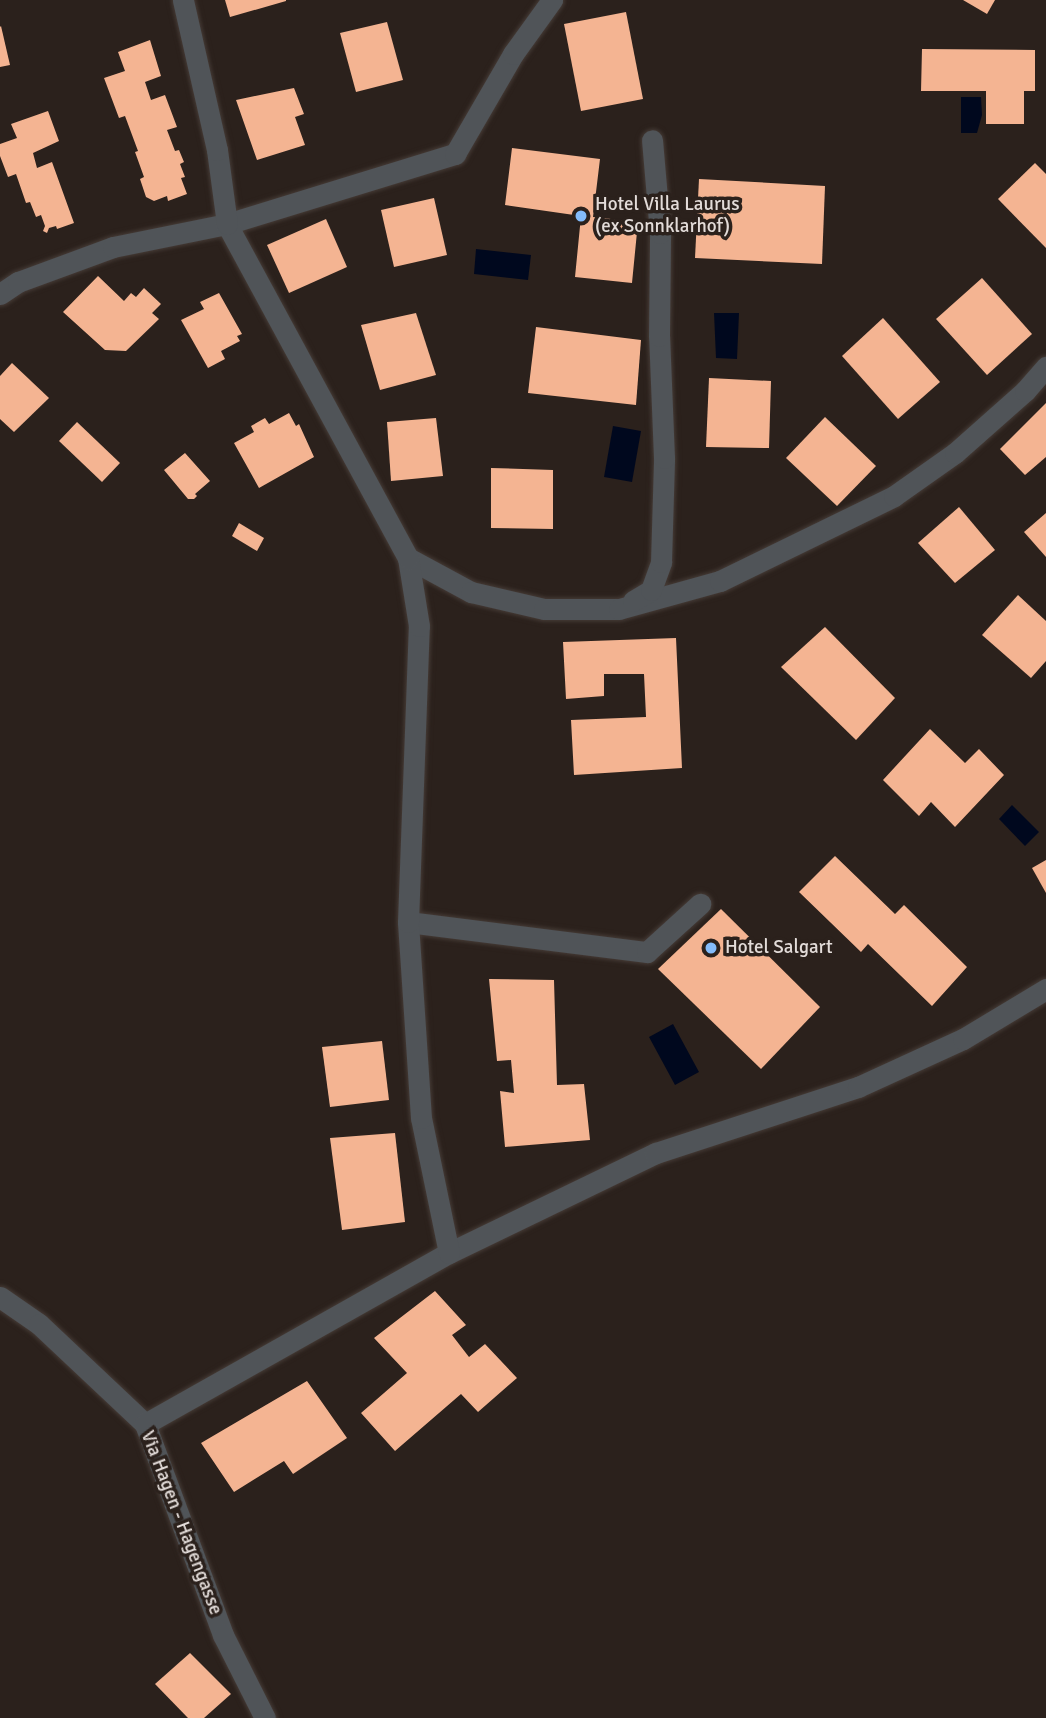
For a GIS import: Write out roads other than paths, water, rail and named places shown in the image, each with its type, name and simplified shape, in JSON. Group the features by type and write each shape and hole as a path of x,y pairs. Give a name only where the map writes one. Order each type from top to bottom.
{"street":[{"path":"183,0 218,150 227,225 408,558 419,626 408,922 421,1118 449,1253"},
{"path":"0,294 18,282 113,247 227,225 455,154 513,54 552,0"},
{"path":"619,609 651,590 661,562 664,458 659,336 660,233 652,140"},
{"path":"408,558 471,592 544,609 619,609 720,581 894,496 955,453 1025,391 1046,367"},
{"path":"408,922 647,952 700,904"},
{"path":"145,1424 449,1253 656,1153 858,1087 963,1039 1046,989"},
{"name":"Via Hagen - Hagengasse","path":"0,1297 39,1324 145,1424 223,1635 265,1718"}],"water":[{"path":"961,97 981,97 982,115 977,133 961,133"},
{"path":"476,249 531,255 528,280 474,274"},
{"path":"714,313 739,313 737,359 716,358"},
{"path":"613,426 641,431 632,482 604,477"},
{"path":"1012,805 1039,832 1025,846 999,819"},
{"path":"673,1024 699,1072 675,1085 649,1037"}],"place":[{"name":"Hotel Villa Laurus (ex Sonnklarhof)","path":"581,216"},
{"name":"Hotel Salgart","path":"711,948"}]}
